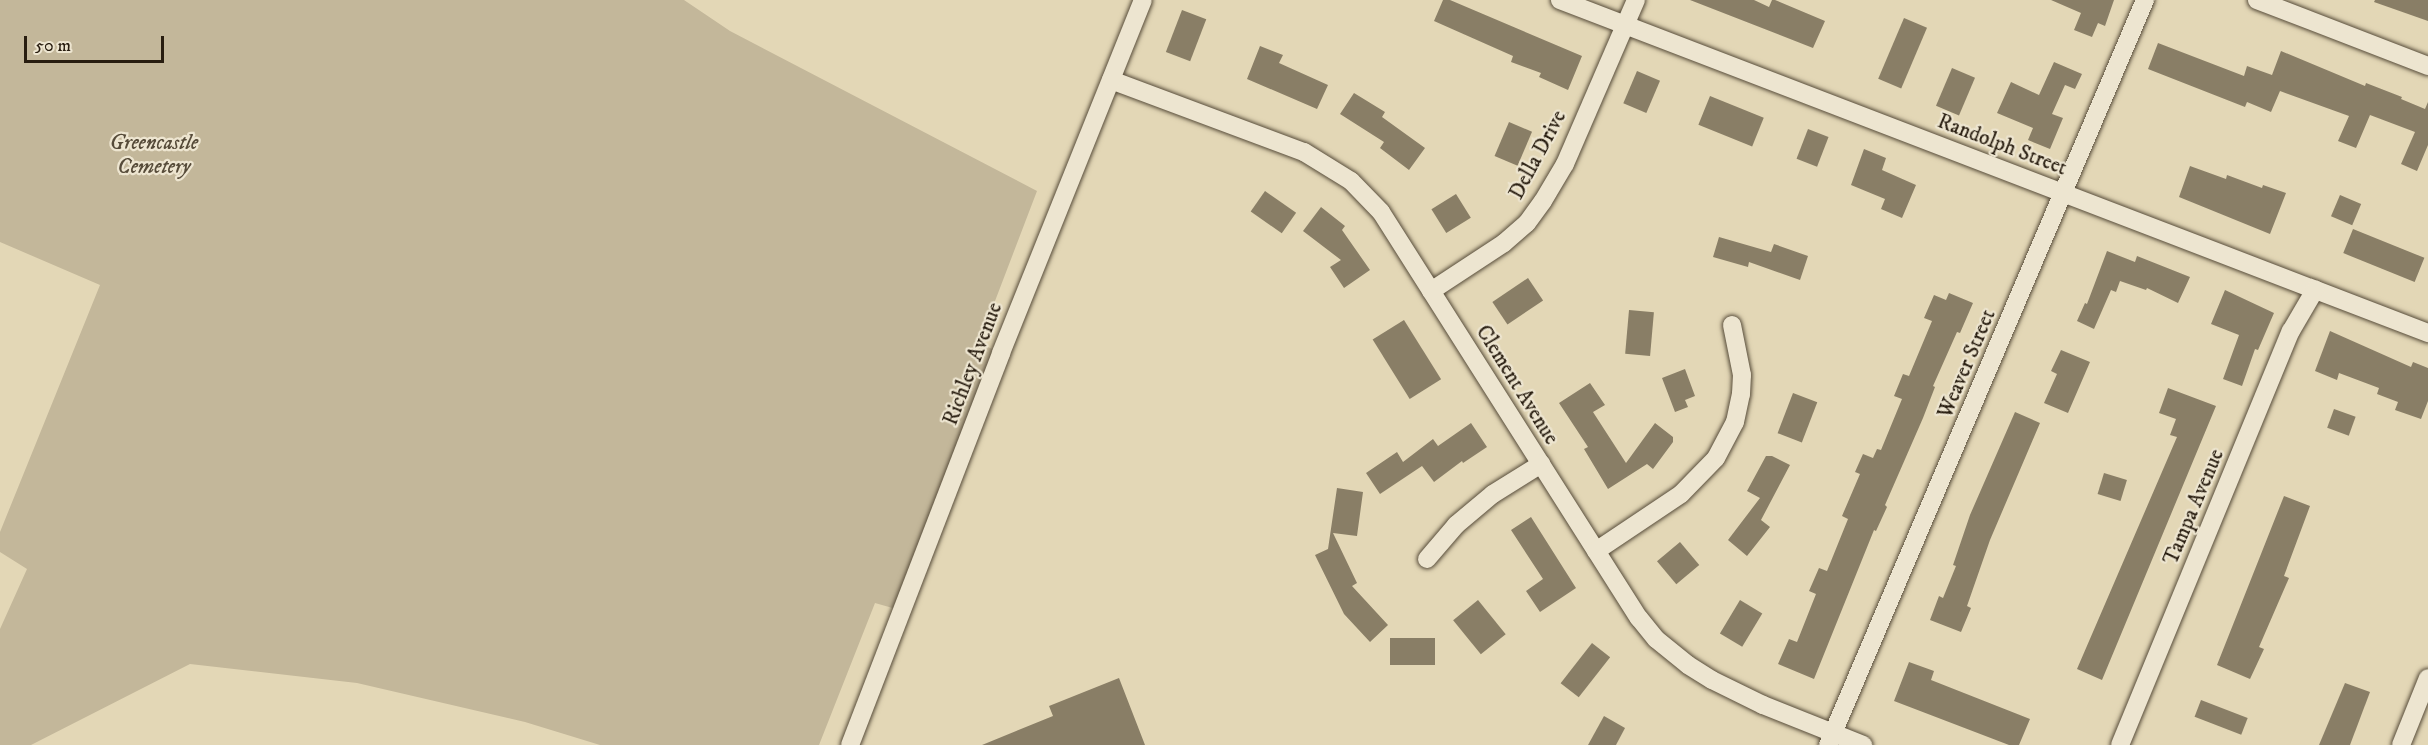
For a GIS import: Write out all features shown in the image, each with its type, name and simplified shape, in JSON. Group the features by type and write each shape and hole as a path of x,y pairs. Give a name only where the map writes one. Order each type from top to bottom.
{"street":[{"name":"Richley Avenue","path":"850,745 1036,264 1143,0"},
{"name":"Randolph Street","path":"1560,0 2428,333"},
{"name":"Della Drive","path":"1431,291 1504,243 1527,223 1543,201 1564,164 1636,0"},
{"name":"Weaver Street","path":"1831,739 2012,315 2061,192 2145,0"},
{"path":"2257,0 2428,66"},
{"name":"Clement Avenue","path":"1111,80 1304,152 1335,169 1351,181 1381,212 1639,618 1656,639 1680,659 1739,694 1831,739 1863,745"},
{"name":"Tampa Avenue","path":"2120,745 2290,331 2315,290"},
{"path":"1596,551 1681,494 1705,471 1720,450 1734,422 1741,394 1742,375 1732,325"},
{"path":"1427,559 1444,536 1492,494 1540,464"},
{"path":"2401,745 2428,678"}],"green space":[{"name":"Greencastle Cemetery","path":"0,0 684,0 730,31 1037,191 979,343 1001,353 903,611 875,603 819,745 600,745 525,722 357,683 190,664 31,745 0,745 0,629 27,569 0,552 0,532 100,285 0,242"}],"building":[{"path":"1443,0 1450,0 1582,56 1568,90 1539,77 1541,73 1511,62 1513,56 1434,21"},
{"path":"1690,0 1754,0 1769,7 1772,0 1775,0 1825,21 1813,48"},
{"path":"2051,0 2114,0 2105,26 2098,23 2092,37 2074,30 2081,13"},
{"path":"2375,0 2428,0 2428,21 2374,2"},
{"path":"1182,10 1206,19 1190,61 1166,52"},
{"path":"1904,18 1927,28 1901,89 1878,79"},
{"path":"2158,43 2244,76 2247,66 2272,75 2281,51 2365,86 2366,83 2402,97 2401,99 2425,109 2428,102 2428,145 2417,171 2401,164 2415,132 2370,115 2356,148 2338,141 2349,116 2280,91 2271,112 2247,102 2245,107 2148,69"},
{"path":"1260,46 1283,55 1279,63 1328,85 1317,109 1247,79"},
{"path":"2054,62 2082,74 2075,89 2065,85 2052,114 2063,118 2050,149 2028,140 2033,128 1997,113 2011,82 2039,95"},
{"path":"1952,68 1975,78 1959,116 1936,106"},
{"path":"1637,71 1660,81 1646,113 1623,103"},
{"path":"1354,93 1385,112 1382,117 1425,148 1409,170 1380,148 1384,142 1340,114"},
{"path":"1710,96 1764,118 1752,146 1698,125"},
{"path":"1509,122 1532,132 1518,166 1495,156"},
{"path":"1808,129 1829,137 1817,167 1797,159"},
{"path":"1864,149 1886,158 1882,170 1916,185 1902,218 1881,209 1885,199 1851,185"},
{"path":"2190,166 2226,179 2227,175 2262,188 2263,185 2286,193 2270,234 2179,197"},
{"path":"1265,191 1296,213 1282,233 1251,211"},
{"path":"1456,194 1471,218 1446,233 1431,209"},
{"path":"2340,195 2361,204 2352,225 2331,216"},
{"path":"1321,207 1345,226 1342,230 1370,270 1344,288 1330,267 1341,260 1303,231"},
{"path":"2353,229 2424,258 2415,282 2343,253"},
{"path":"1719,237 1771,252 1774,244 1808,256 1800,280 1749,262 1748,267 1713,257"},
{"path":"2107,251 2135,262 2137,256 2190,277 2178,303 2147,288 2146,290 2120,281 2116,292 2111,290 2094,329 2077,321 2085,303 2087,304"},
{"path":"1528,278 1543,300 1507,324 1492,302"},
{"path":"2225,290 2274,313 2258,350 2255,349 2242,386 2223,379 2239,335 2211,324"},
{"path":"1949,293 1973,303 1960,333 1957,332 1933,386 1935,387 1923,418 1885,505 1887,507 1876,531 1874,530 1814,679 1778,664 1789,639 1797,642 1816,594 1809,591 1819,568 1827,571 1848,519 1842,516 1860,474 1855,472 1863,454 1873,458 1877,449 1881,450 1902,399 1894,396 1903,374 1909,376 1932,321 1924,318 1934,295 1946,300"},
{"path":"1629,310 1654,312 1650,356 1625,354"},
{"path":"1404,320 1441,379 1410,399 1373,340"},
{"path":"2330,331 2411,367 2413,362 2428,368 2428,401 2421,419 2395,410 2398,402 2377,394 2379,388 2339,373 2337,380 2315,371"},
{"path":"2061,350 2090,362 2068,413 2044,403 2057,374 2051,371"},
{"path":"1685,369 1695,396 1685,400 1688,407 1675,412 1662,378"},
{"path":"1590,383 1605,405 1593,412 1626,463 1655,423 1673,437 1673,442 1653,469 1647,464 1608,489 1584,449 1588,447 1559,403"},
{"path":"2168,388 2216,406 2102,680 2077,669 2177,437 2170,435 2176,419 2159,413"},
{"path":"1793,393 1817,402 1802,442 1778,433"},
{"path":"2334,409 2356,417 2349,436 2327,428"},
{"path":"2015,412 2040,423 1990,540 1967,606 1971,608 1961,632 1930,620 1939,596 1943,598 1956,566 1953,565 1970,515"},
{"path":"1471,423 1487,447 1463,463 1462,461 1434,482 1422,466 1380,494 1366,473 1397,452 1403,462 1433,439 1438,446"},
{"path":"1766,456 1772,456 1790,465 1761,520 1770,527 1747,556 1728,540 1760,498 1747,491"},
{"path":"2104,473 2127,480 2121,501 2098,494"},
{"path":"1337,488 1363,492 1357,536 1333,533 1357,583 1352,586 1388,625 1370,642 1344,614 1315,555 1328,549"},
{"path":"2284,496 2310,506 2284,576 2289,578 2259,647 2264,649 2250,679 2217,665"},
{"path":"1531,517 1576,588 1540,612 1526,591 1543,579 1511,530"},
{"path":"1680,542 1699,565 1676,584 1657,561"},
{"path":"1478,600 1506,634 1481,654 1453,620"},
{"path":"1740,600 1762,613 1742,647 1720,633"},
{"path":"1390,638 1435,638 1435,665 1390,665"},
{"path":"1592,643 1610,657 1579,697 1561,683"},
{"path":"1909,662 1934,671 1931,680 2030,719 2019,745 2009,745 1894,701"},
{"path":"1119,678 1145,745 982,745 1053,716 1049,706"},
{"path":"2345,683 2370,692 2350,745 2319,745"},
{"path":"2201,700 2248,718 2241,735 2195,717"},
{"path":"1604,716 1625,728 1616,745 1588,745"}]}
